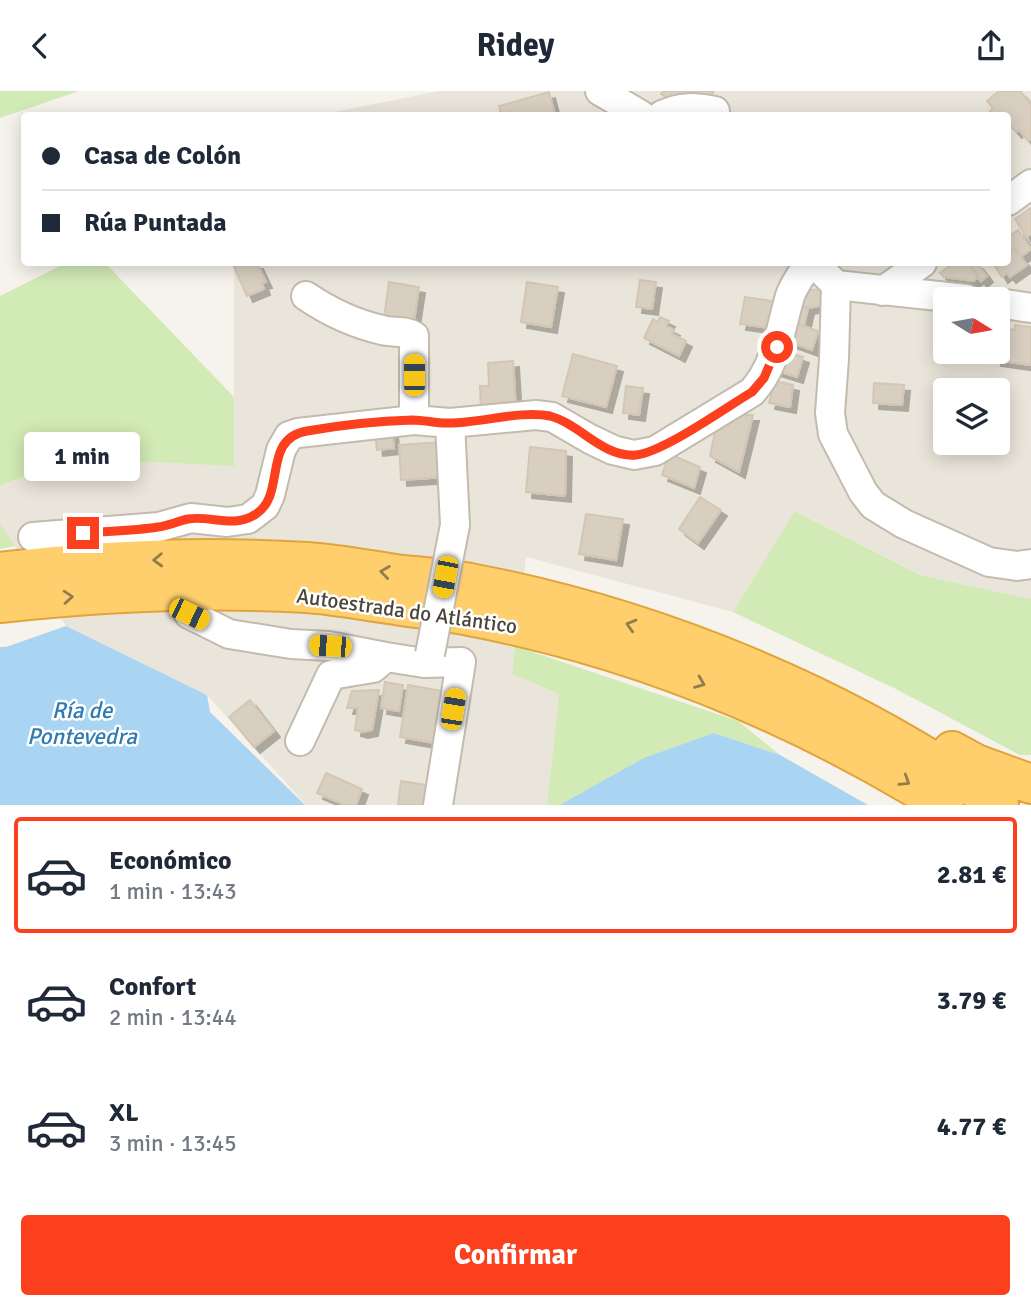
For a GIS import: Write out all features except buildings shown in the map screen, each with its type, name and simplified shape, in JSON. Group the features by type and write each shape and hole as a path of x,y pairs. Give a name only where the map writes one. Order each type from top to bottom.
{"highway":[{"name":"Autoestrada do Atlántico","path":"0,572 160,560 308,562 475,584 562,605 673,637 790,685 901,743 999,805"},
{"name":"Autoestrada do Atlántico","path":"0,603 160,590 309,593 469,615 554,635 662,667 764,708 888,771 944,805"},
{"path":"673,637 735,646 819,681 976,764 1031,784"}],"street":[{"path":"600,91 636,112"},
{"path":"670,112 693,106 719,106"},
{"path":"1011,199 1031,184"},
{"path":"33,537 159,527 191,518 228,522 248,519 265,506 281,450 289,436 310,431 414,420 450,423 536,415 552,417 613,450 634,455 655,451 752,392 764,378 772,362 791,293 809,266"},
{"path":"814,266 835,285 933,296"},
{"path":"883,291 918,266"},
{"path":"835,285 830,413 833,433 863,492 873,505 904,524 989,562 1017,566 1031,563"},
{"path":"306,296 323,308 362,325 384,331 411,333 414,336 414,420"},
{"path":"1010,305 1031,308"},
{"path":"427,659 455,525 450,423"},
{"path":"189,614 229,634 291,644 330,646 386,657 461,662 438,805"},
{"path":"300,741 331,675 373,668 386,657"}],"shaded area":[{"path":"439,91 1031,91 1031,599 920,575 796,511 733,612 526,557 512,674 559,694 547,805 306,805 207,695 66,626 0,524 0,486 71,458 234,465 234,266 1011,266 1011,112 334,112"}],"green space":[{"path":"0,91 79,91 0,118"},
{"path":"60,266 108,266 234,397 234,466 71,458 0,486 0,296"},
{"path":"795,511 920,575 1031,599 1031,755 1020,755 896,689 733,612"},
{"path":"0,524 15,546 0,549"},
{"path":"515,646 738,721 780,755 714,733 563,805 547,805 559,694 512,674"}],"water":[{"name":"Ría de Pontevedra","path":"66,626 207,695 210,712 305,805 0,805 0,647"},
{"path":"714,733 780,755 868,805 560,805 644,758"}],"route":[{"path":"83,533 159,527 191,518 228,522 248,519 265,506 281,450 289,436 310,431 414,420 450,423 536,415 552,417 613,450 634,455 655,451 752,392 764,378 777,347"}]}
